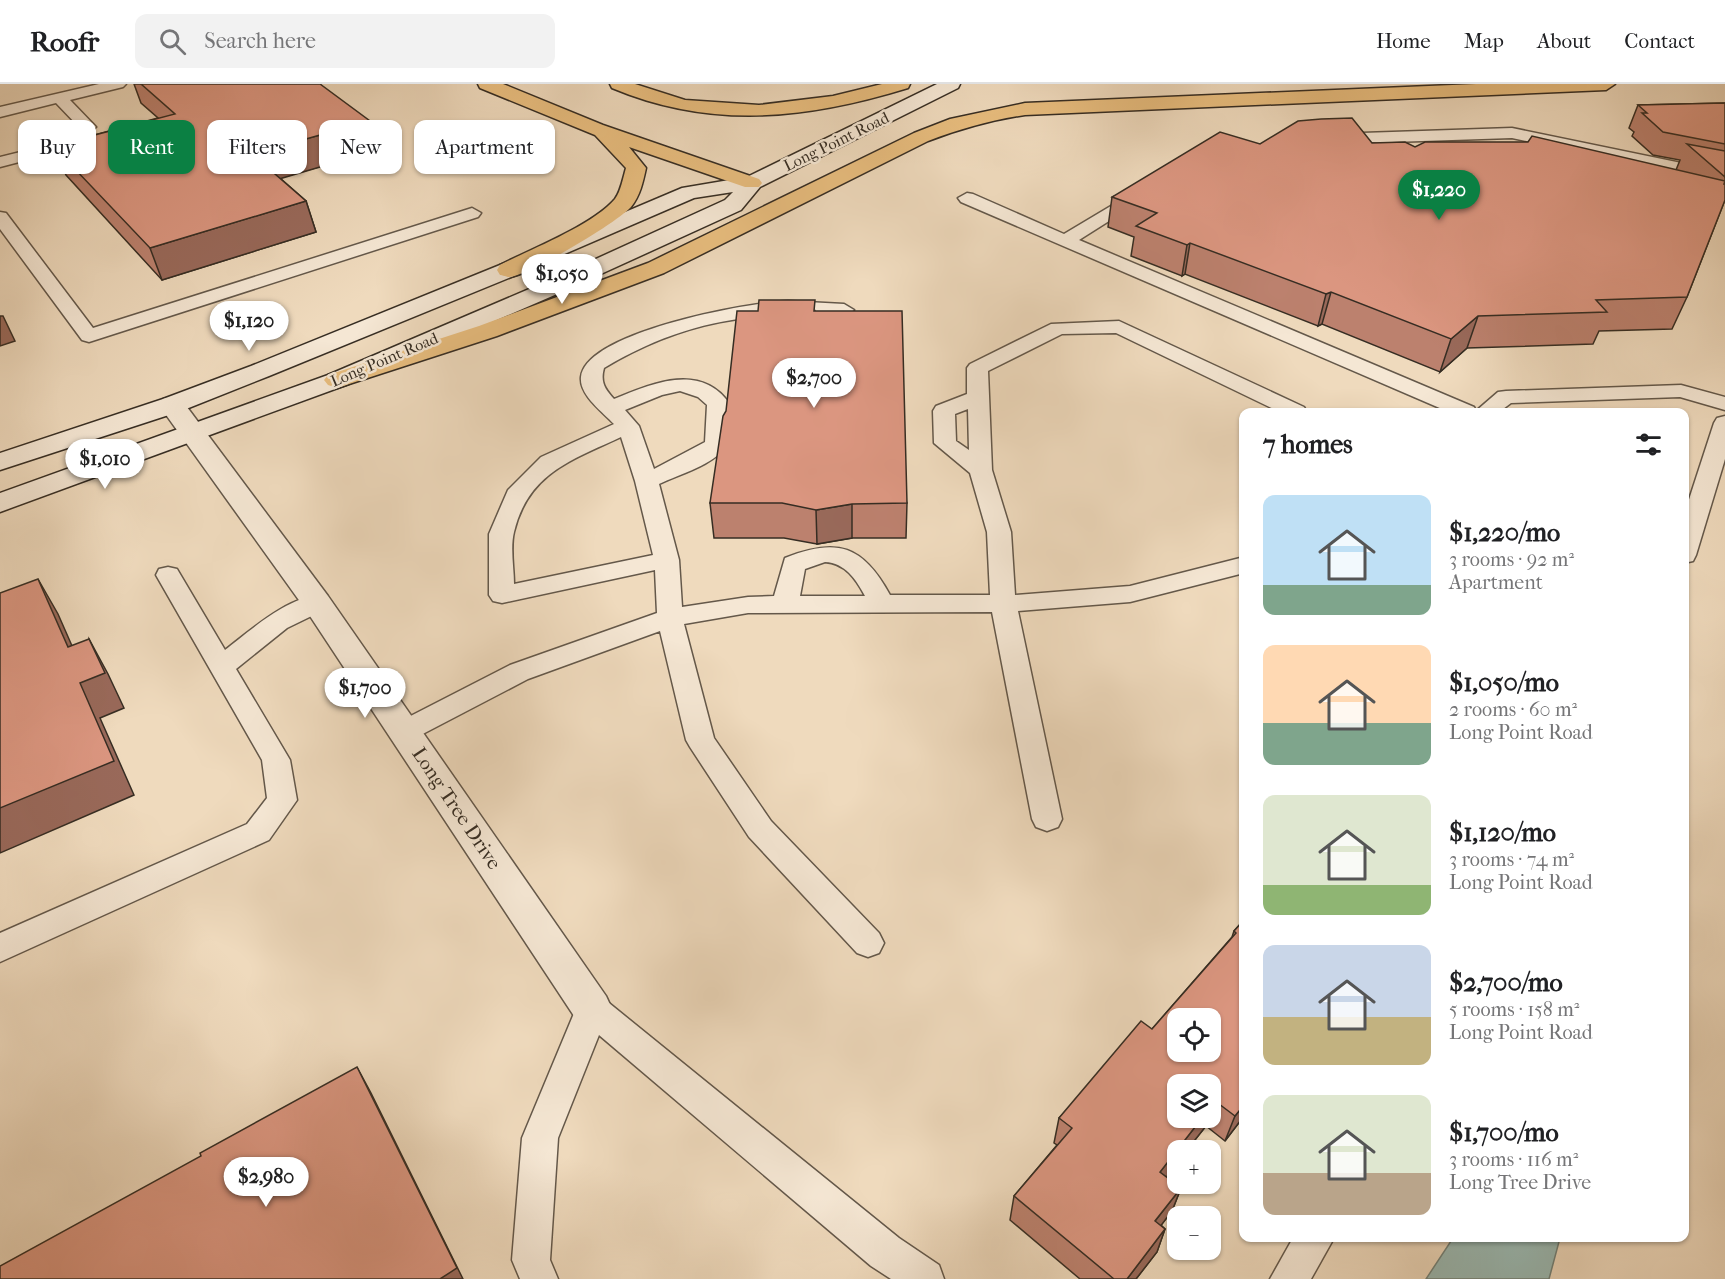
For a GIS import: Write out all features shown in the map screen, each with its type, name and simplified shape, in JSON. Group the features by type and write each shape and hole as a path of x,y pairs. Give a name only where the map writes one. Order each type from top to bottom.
{"highway":[{"path":"487,84 596,129 752,183"},
{"path":"619,84 637,93 669,101 744,110 815,106 901,84"},
{"path":"337,380 488,331 656,268 921,138 957,123 993,114 1140,103 1606,84"},
{"path":"508,270 586,228 622,205 632,185 636,168 625,154 596,129"}],"main road":[{"name":"Long Point Road","path":"0,462 172,405 508,270 689,192 752,183 951,84"},
{"name":"Long Point Road","path":"0,503 337,380 549,289 734,205 752,183"},
{"name":"Long Tree Drive","path":"172,405 195,433 317,603 592,1009"}],"lane":[{"path":"0,112 118,84"},
{"path":"0,162 67,145 88,127 60,98"},
{"path":"1315,140 1512,133 1725,177"},
{"path":"1380,137 1394,153"},
{"path":"1065,241 1153,185"},
{"path":"967,198 1458,408"},
{"path":"0,217 89,336 472,213"},
{"path":"844,310 772,308 728,314 649,337 595,365 591,378 595,391 613,407 628,426 647,481 667,560 670,618 700,740 760,829 868,943"},
{"path":"1047,819 1003,602 999,532 981,470 977,368 1058,328 1119,327 1288,408"},
{"path":"613,407 670,385 691,384 707,391 718,403 716,445 698,457 647,481"},
{"path":"1491,408 1506,397 1533,389 1634,386 1682,391 1725,404"},
{"path":"978,397 944,411 945,443 981,470"},
{"path":"1691,506 1725,423"},
{"path":"628,426 549,462 516,495 501,534 502,595 667,560"},
{"path":"785,605 794,564 814,554 833,553 852,560 867,574 882,604"},
{"path":"405,731 519,672 670,618 748,605 1003,602 1130,594 1239,566"},
{"path":"0,948 258,832 282,800 276,760 168,575"},
{"path":"221,667 278,622 317,603"},
{"path":"539,1279 531,1260 540,1138 592,1009 885,1252 925,1279"},
{"path":"1289,1279 1312,1242"}],"water":[{"path":"1450,1242 1559,1242 1549,1279 1426,1279"}],"building":[{"path":"141,84 320,84 369,120 319,120 319,135 307,139 307,120 207,120 207,174 275,174 306,201 150,248 80,174 96,174 96,135 108,132 108,174 195,174 195,120 152,120 175,114"},
{"path":"1725,103 1725,144 1663,132 1642,113 1647,113 1638,105"},
{"path":"1352,118 1372,143 1405,142 1415,147 1425,142 1528,142 1532,136 1725,181 1725,200 1687,297 1596,300 1607,312 1478,316 1451,339 1331,292 1326,294 1190,243 1187,245 1136,226 1157,213 1112,197 1220,132 1260,144 1298,121"},
{"path":"1687,144 1725,151 1725,177"},
{"path":"759,300 815,300 814,311 902,311 907,503 852,504 816,510 782,503 710,503 723,416 726,411 737,311 758,311"},
{"path":"38,579 68,647 89,639 105,673 80,683 114,761 0,808 0,593"},
{"path":"1239,926 1239,1111 1235,1116 1221,1106 1221,1074 1167,1074 1167,1128 1194,1128 1185,1140 1167,1140 1167,1163 1160,1172 1167,1177 1167,1194 1176,1194 1155,1221 1165,1229 1127,1279 1114,1279 1014,1196 1072,1128 1059,1118 1141,1021 1152,1029 1167,1012 1167,1062 1221,1062 1221,1008 1170,1008 1236,933 1234,931"},
{"path":"357,1067 457,1268 440,1279 0,1279 0,1266"}]}
